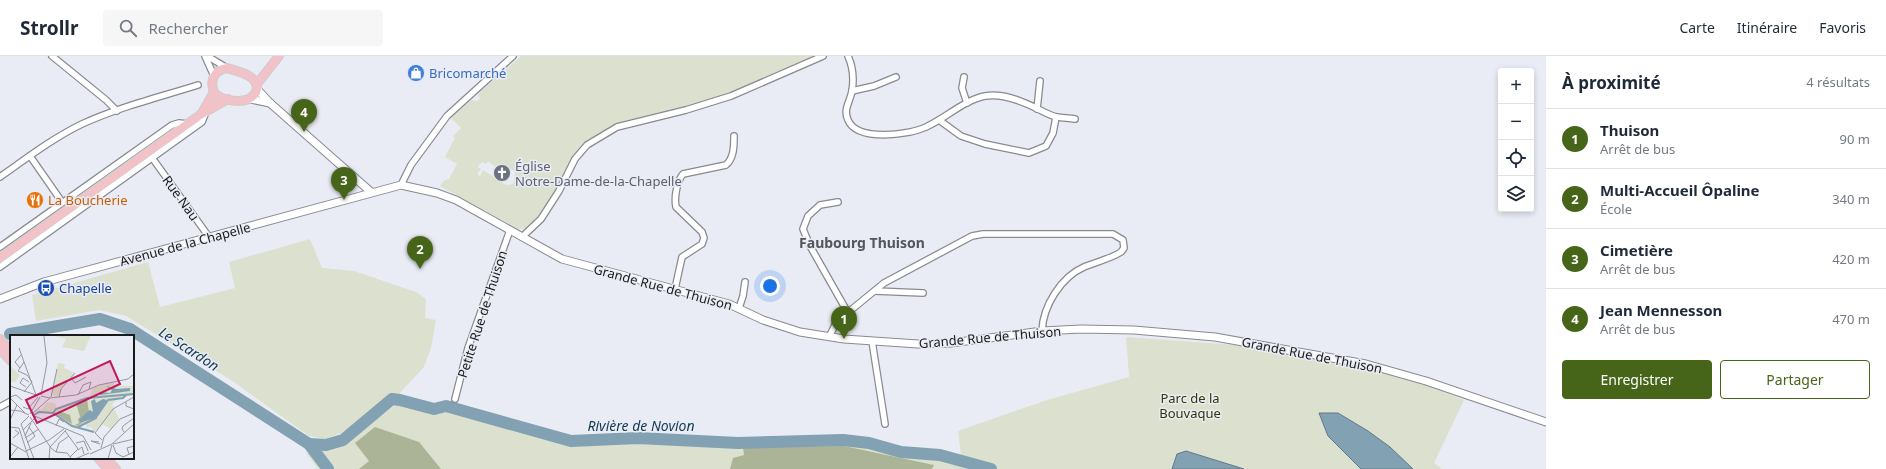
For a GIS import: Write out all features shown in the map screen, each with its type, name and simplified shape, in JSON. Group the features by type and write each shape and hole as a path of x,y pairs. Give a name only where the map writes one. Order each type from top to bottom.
{"main road":[{"path":"214,92 222,98 228,100 250,99 255,95 257,86 279,56"},
{"path":"249,75 271,65"},
{"path":"203,114 214,92 212,82 218,71 227,68 249,75 257,86"},
{"path":"0,258 188,124 228,100"},
{"path":"0,339 10,351"},
{"path":"0,349 10,360"},
{"path":"99,459 108,469"},
{"path":"107,459 116,469"}],"street":[{"path":"52,56 117,110"},
{"path":"206,56 227,68"},
{"path":"206,56 214,76"},
{"path":"401,184 415,159 448,116 513,56"},
{"path":"522,237 541,219 559,191 575,159 587,145 617,127 686,110 731,96 823,56"},
{"path":"848,56 853,66 852,92 845,110 848,121 858,131 869,135 892,134 925,128 967,104 985,96 1000,96 1024,102 1056,117 1075,119"},
{"path":"852,92 896,78"},
{"path":"964,78 962,88 967,104"},
{"path":"1038,109 1040,81"},
{"path":"0,177 55,138 83,124 117,110 198,85"},
{"path":"257,86 270,103 371,192"},
{"path":"250,99 270,103"},
{"path":"0,267 202,122 203,114"},
{"path":"939,120 961,136 985,144 1029,153 1046,146 1053,133 1056,117"},
{"path":"0,247 172,125 179,123 188,124"},
{"path":"675,289 682,257 702,244 704,238 702,232 676,207 675,202 680,178 683,174 726,165 730,162 734,147 734,136"},
{"path":"30,156 62,202"},
{"name":"Rue Nau","path":"153,158 209,237"},
{"name":"Grande Rue de Thuison","path":"371,192 401,184 437,193 456,200 566,260 729,304 763,320 789,329 829,337 918,344 951,343 1042,331 1081,329 1134,330 1242,341 1366,364 1426,381 1546,422"},
{"name":"Avenue de la Chapelle","path":"0,299 44,282 371,192"},
{"path":"838,202 820,205 808,216 803,229 810,246 848,313"},
{"name":"Petite Rue de Thuison","path":"455,399 468,348 510,230"},
{"path":"829,337 835,325 884,283 972,236 983,234 1113,234 1124,240 1124,248 1121,252 1083,268 1071,275 1057,291 1042,318 1042,331"},
{"path":"739,308 745,282"},
{"path":"875,291 923,293"},
{"path":"872,341 885,424"},
{"path":"0,407 10,402"}],"green space":[{"path":"521,56 817,56 723,98 623,122 596,135 583,144 571,159 560,183 534,223 525,229 517,229 440,186 445,180 449,179 457,164 445,157 455,138 453,136 461,128 451,118 471,100 477,101 480,99 478,95","holes":["483,161 484,164 489,162 501,171 504,166 515,171 514,182 506,185 483,170 480,176 478,175 481,168 478,166"]},
{"path":"310,239 322,268 354,271 416,292 426,299 425,318 436,320 431,348 424,367 398,395 380,402 347,431 325,439 309,436 231,380 126,316 99,310 36,321 32,295 148,262 160,307 235,288 229,262"},
{"name":"Parc de la Bouvaque","path":"1126,337 1249,346 1412,379 1464,400 1434,463 1442,469 318,469 306,453 345,444 398,403 433,413 445,413 449,404 571,437 637,436 738,440 843,438 871,441 900,450 961,455 958,431 1047,400 1129,377"},
{"path":"375,427 419,442 441,469 359,469 369,461 355,443"},
{"path":"844,446 934,465 932,469 730,469 733,458 744,455 743,447"}],"water":[{"path":"1319,413 1338,413 1368,431 1390,447 1413,469 1361,469 1328,436"},
{"path":"1186,451 1244,469 1172,469 1177,454"}],"waterway":[{"name":"Le Scardon","path":"10,334 100,319 130,329 309,444 328,469"},
{"name":"Rivière de Novion","path":"309,444 326,445 343,440 392,399 434,409 446,406 571,441 638,438 738,443 843,440 869,443 901,452 940,455 991,469"}],"place":[{"name":"Bricomarché","path":"416,73"},
{"name":"Jean Mennesson","path":"304,132"},
{"name":"Église Notre-Dame-de-la-Chapelle","path":"502,173"},
{"name":"La Boucherie","path":"35,200"},
{"name":"Cimetière","path":"344,200"},
{"name":"Multi-Accueil Ôpaline","path":"420,269"},
{"name":"Chapelle","path":"46,288"},
{"name":"Thuison","path":"844,339"}],"district":[{"name":"Faubourg Thuison","path":"862,243"}]}
